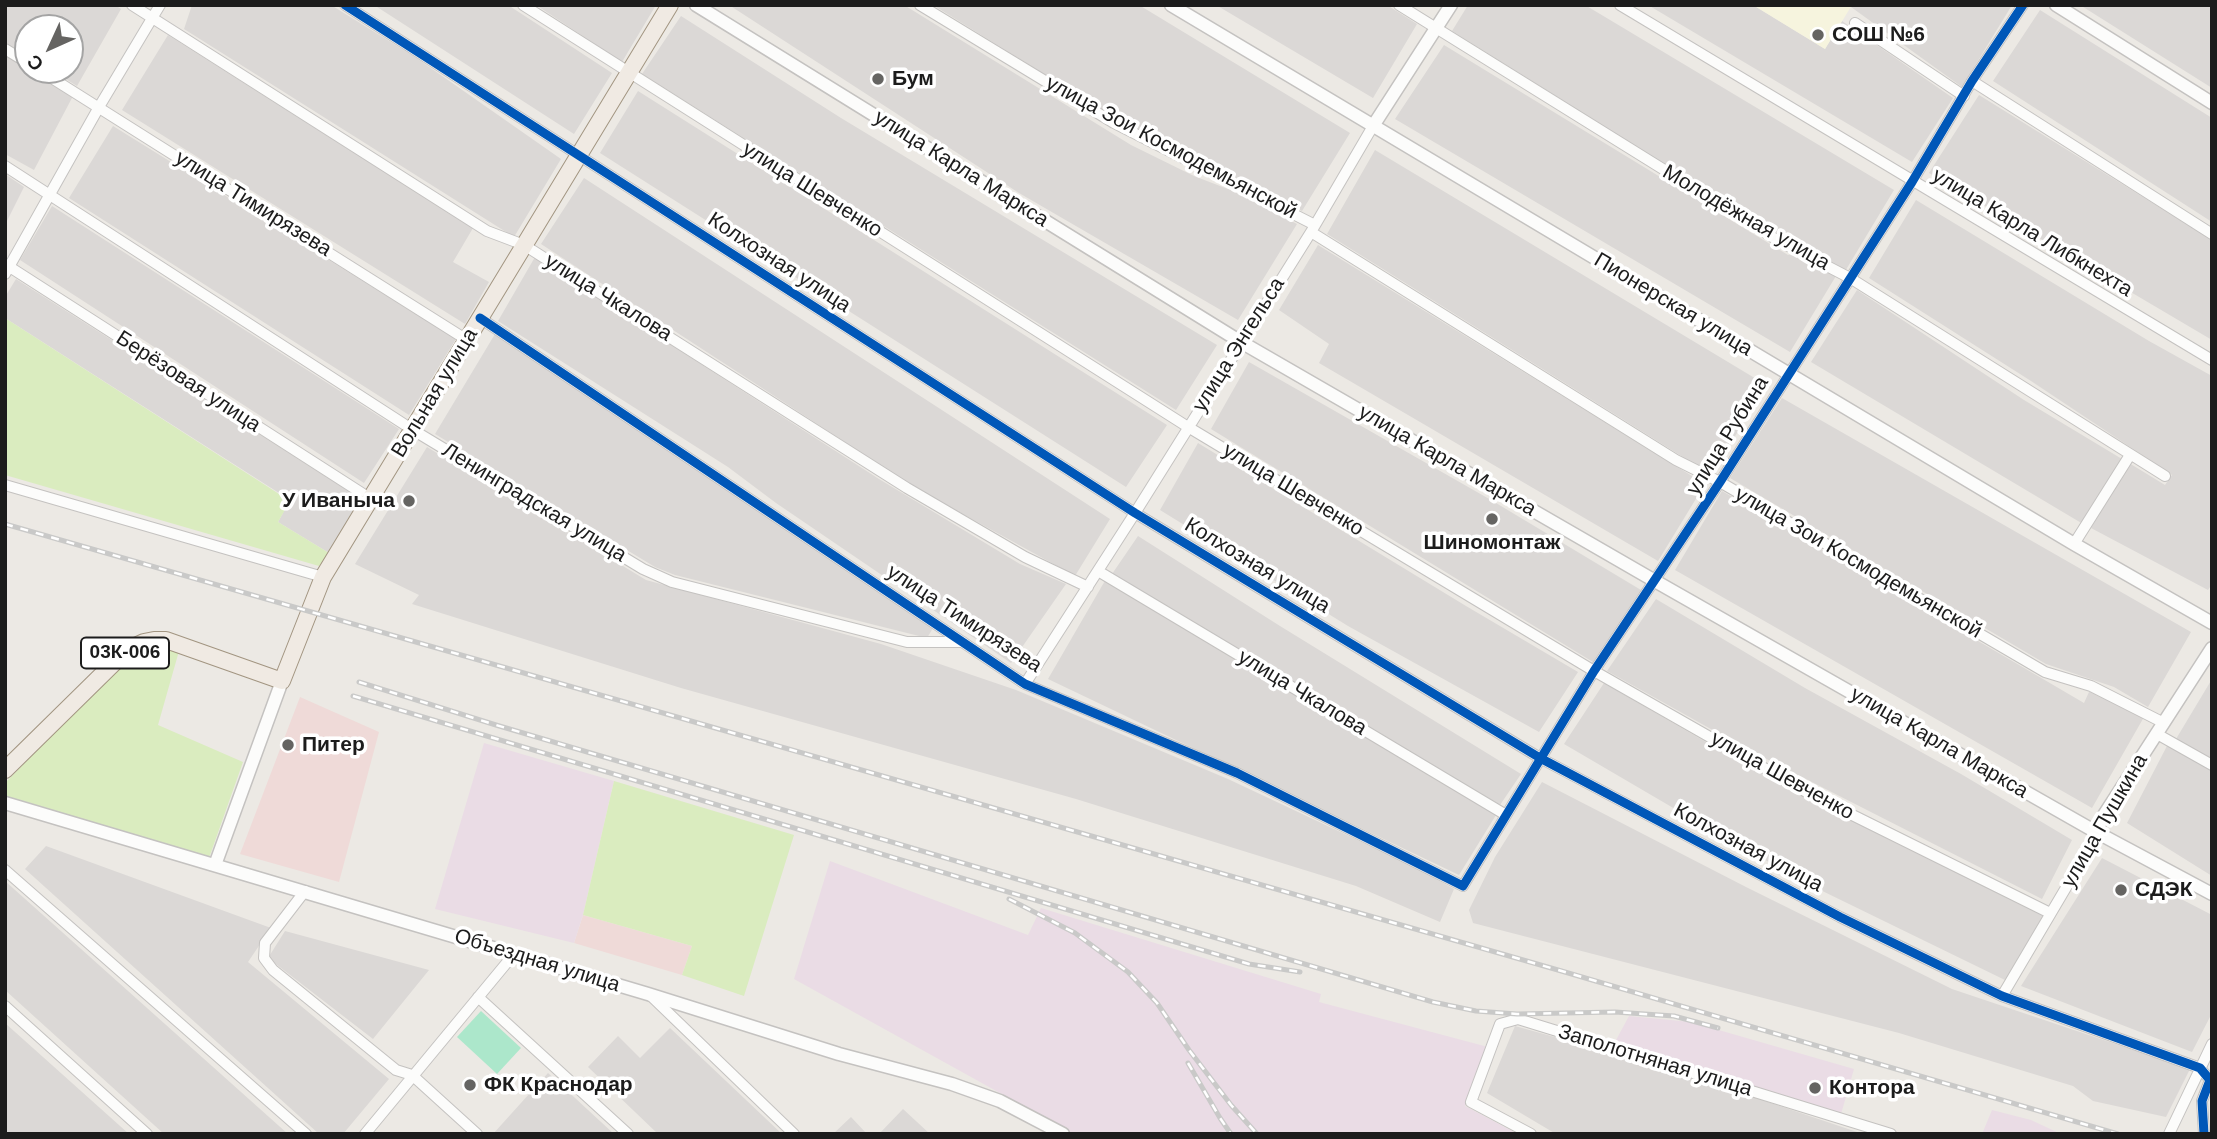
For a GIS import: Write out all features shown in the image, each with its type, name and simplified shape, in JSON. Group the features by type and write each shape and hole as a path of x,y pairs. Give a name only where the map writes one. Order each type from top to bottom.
{"main road":[{"name":"Вольная улица","path":"282,681 323,577 670,5"},
{"name":"03К-006","path":"5,770 120,657 144,642 166,640 282,681"}],"street":[{"name":"улица Чкалова","path":"132,5 487,231 524,245 907,488 1026,557 1088,587"},
{"path":"7,269 160,5"},
{"name":"Колхозная улица","path":"345,5 1135,513 1540,758 1840,917 2002,996 2200,1068"},
{"name":"улица Шевченко","path":"523,5 1188,427 1594,671 1808,793 2050,913"},
{"name":"улица Карла Маркса","path":"696,5 1241,342 1655,582 2096,832 2212,894"},
{"name":"улица Зои Космодемьянской","path":"920,5 1114,123 1313,229 1676,460 1720,482 2045,672 2091,686 2161,728 2212,765"},
{"name":"Пионерская улица","path":"1171,5 2212,624"},
{"name":"Молодёжная улица","path":"1399,5 1777,240 1850,278 2165,477"},
{"name":"улица Энгельса","path":"1026,684 1451,5"},
{"name":"улица Карла Либкнехта","path":"1620,5 2212,360"},
{"name":"улица Рубина","path":"1463,887 1594,671 1720,482 1912,182 1972,81 2023,5"},
{"path":"2056,5 2212,103"},
{"path":"1855,23 1964,96"},
{"path":"1972,81 2212,234"},
{"name":"улица Тимирязева","path":"62,84 467,340"},
{"name":"Ленинградская улица","path":"5,166 413,430 643,569 672,582 907,642 964,642"},
{"name":"Берёзовая улица","path":"7,269 371,499"},
{"name":"улица Тимирязева","path":"480,318 1026,684 1237,773 1463,887"},
{"path":"2074,544 2130,455"},
{"path":"5,485 323,577"},
{"name":"улица Чкалова","path":"1098,571 1506,815"},
{"name":"улица Пушкина","path":"2002,996 2090,847 2104,815 2212,648"},
{"name":"Вольная улица","path":"215,865 282,681"},
{"name":"Объездная улица","path":"5,803 648,994 839,1054 953,1084 1000,1101 1063,1134"},
{"path":"5,870 306,1134"},
{"path":"305,891 265,943 264,958 273,970 396,1070 412,1075 477,1134"},
{"path":"365,1134 514,954"},
{"path":"648,994 794,1134"},
{"path":"478,997 628,1134"},
{"path":"5,1006 147,1134"},
{"name":"Заполотняная улица","path":"1531,1134 1471,1102 1500,1024 1518,1018 1891,1134"},
{"path":"2169,1134 2211,1046"},
{"path":"2200,1068 2210,1080 2202,1101 2204,1134"}],"shaded area":[{"path":"5,5 115,5 121,9 84,74 84,14 14,14 14,47 5,42"},
{"path":"192,5 331,5 415,57 561,159 514,237 184,29"},
{"path":"374,5 508,5 612,73 574,134"},
{"path":"536,5 656,5 622,62"},
{"path":"729,5 904,5 1131,145 1194,176 1233,191 1297,224 1238,320 1019,193"},
{"path":"933,5 1139,5 1350,133 1302,211 1108,114"},
{"path":"1216,5 1387,5 1417,24 1373,98"},
{"path":"1468,5 1585,5 1894,190 1844,273 1452,31"},
{"path":"1648,5 1753,5 1825,49 1842,21 1953,98 1912,162"},
{"name":"СОШ №6","path":"1753,5 1852,5 1825,49"},
{"path":"2012,5 1962,87 1851,7"},
{"path":"2080,5 2212,5 2212,88"},
{"path":"2040,10 2212,118 2212,222 1993,81"},
{"path":"681,16 841,118 1217,345 1176,410 642,74"},
{"path":"168,35 473,228 453,262 489,282 465,324 122,110"},
{"path":"1444,45 1788,255 1795,253 1836,276 1790,352 1395,119"},
{"path":"5,55 14,60 14,84 53,84 73,96 34,170 5,154"},
{"path":"638,91 1167,425 1126,487 600,153"},
{"path":"1979,95 2212,240 2212,340 1929,173"},
{"path":"113,126 456,339 409,415 69,198"},
{"path":"1375,150 1768,386 1710,474 1327,234"},
{"path":"5,174 24,187 5,225"},
{"path":"584,178 1110,519 1075,576 914,487 541,244"},
{"path":"1916,200 2149,341 2212,376 2212,584 2208,590 2091,528 2129,463 2165,485 2172,475 1869,278"},
{"path":"52,206 399,429 364,483 20,260"},
{"path":"1318,245 1705,484 1658,561 1319,363 1329,344 1279,310"},
{"path":"535,257 879,479 1020,564 1066,584 1011,663 776,503 728,467 498,321"},
{"path":"16,279 361,499 329,553 278,522 290,500 5,318 5,297"},
{"path":"1857,290 2024,400 2122,459 2083,524 1811,362"},
{"path":"495,334 583,389 933,628 927,638 675,575 655,567 435,434"},
{"path":"1249,362 1491,500 1641,590 1593,662 1211,429"},
{"path":"1782,398 2191,632 2148,707 2114,687 2046,664 1730,478"},
{"path":"1198,443 1578,672 1539,732 1348,626 1160,510"},
{"path":"427,447 646,580 881,644 1016,690 1228,779 1417,868 1454,889 1440,922 1356,886 1076,799 681,688 412,604 419,595 355,564"},
{"path":"1722,491 2084,703 2089,692 2095,692 2144,717 2092,808 1675,570"},
{"path":"1138,536 1521,774 1500,805 1112,574"},
{"path":"1106,579 1496,815 1459,875 1048,679"},
{"path":"1656,599 1805,688 1961,774 2072,840 2042,899 1743,747 1607,671"},
{"path":"2212,679 2212,760 2176,739"},
{"path":"1604,683 1749,767 2045,915 2007,981 1808,884 1564,744"},
{"path":"300,697 379,732 339,882 240,854"},
{"path":"484,743 614,781 574,943 435,909"},
{"path":"2168,744 2212,771 2212,876 2127,823"},
{"path":"1542,782 1952,989 2190,1069 2166,1117 2093,1101 2073,1086 1899,1033 1473,923 1469,910 1495,857"},
{"path":"46,846 271,928 248,962 389,1079 343,1134 319,1134 25,869"},
{"path":"2102,858 2212,915 2212,1013 2192,1052 2021,986"},
{"path":"830,861 1028,935 1041,908 1321,994 1319,1002 1488,1047 1465,1106 1518,1134 1074,1134 794,979"},
{"path":"5,881 288,1134 164,1134 5,990"},
{"path":"583,915 692,946 682,975 574,943"},
{"path":"285,931 429,970 373,1039 268,958"},
{"path":"1629,1016 1691,1022 1854,1069 1841,1114 1615,1042"},
{"path":"5,1023 129,1134 5,1134"},
{"path":"1515,1026 1670,1069 1863,1134 1556,1134 1487,1093"},
{"path":"670,1028 782,1134 658,1134 588,1067 618,1036 640,1058"},
{"path":"548,1073 614,1134 493,1134"},
{"path":"903,1109 930,1134 879,1134"},
{"path":"1992,1110 2031,1120 2061,1134 1982,1134"},
{"path":"851,1117 867,1134 833,1134"}],"green space":[{"path":"5,318 290,501 278,522 329,553 319,566 5,475"},
{"path":"160,644 179,651 158,725 243,762 209,858 5,796 5,783 122,664 145,646"},
{"path":"614,781 794,835 744,996 682,975 692,946 583,915"},
{"path":"481,1011 521,1048 497,1074 457,1037"}],"railway":[{"path":"5,524 1558,970 2118,1134"},
{"path":"359,682 1433,1002 1476,1011 1517,1014 1615,1012 1674,1016 1718,1028"},
{"path":"353,696 1249,964 1300,972"},
{"path":"1009,899 1075,933 1128,972 1157,1003 1189,1050 1257,1134"},
{"path":"1188,1063 1231,1134"}],"cycle path":[{"path":"345,5 1135,513 1540,758 1840,917 2002,996 2200,1068 2210,1080 2202,1101 2204,1134"},
{"path":"480,318 1025,684 1237,773 1463,886 1594,671 1720,482 1912,182 1972,81 2023,5"}],"place":[{"name":"СОШ №6","path":"1818,35"},
{"name":"Бум","path":"878,79"},
{"name":"У Иваныча","path":"409,501"},
{"name":"Шиномонтаж","path":"1492,519"},
{"name":"Питер","path":"288,745"},
{"name":"СДЭК","path":"2121,890"},
{"name":"ФК Краснодар","path":"470,1085"},
{"name":"Контора","path":"1815,1088"}]}
